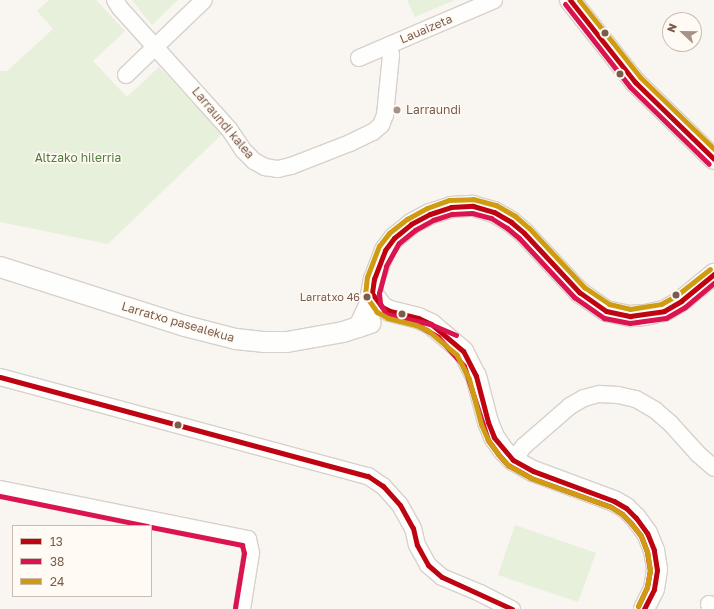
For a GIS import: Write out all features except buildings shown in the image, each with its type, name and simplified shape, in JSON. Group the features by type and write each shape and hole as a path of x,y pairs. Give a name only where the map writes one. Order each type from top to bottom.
{"street":[{"path":"115,0 120,8 157,47"},
{"path":"126,75 157,47 204,0"},
{"name":"Lauaizeta","path":"359,58 494,0"},
{"path":"570,0 635,82 714,159"},
{"name":"Larraundi kalea","path":"157,47 230,129 243,150 254,161 265,168 278,169 291,166 350,143 373,132 381,125 385,115 391,55 389,45"},
{"path":"359,327 366,316 379,263 385,250 394,238 411,224 430,214 451,207 474,206 494,212 511,222 524,233 579,292 606,311 630,316 664,311 681,301 714,274"},
{"name":"Larratxo pasealekua","path":"0,267 185,326 236,339 263,342 287,342 336,334 388,318 405,320 418,318"},
{"path":"372,293 378,302 390,311 418,318 431,324 463,351 473,369 488,422 494,437 514,460 533,471 614,501 626,508 636,518 647,533 654,550 657,570 654,588 644,609"},
{"path":"372,293 373,305 377,315 382,320 428,331 453,341"},
{"path":"0,377 368,476 383,486 400,505 413,528 417,545 428,566 442,577 480,593 512,609"},
{"path":"514,460 524,446 570,406 584,398 599,394 618,395 636,399 655,410 671,424 698,454 714,468"},
{"path":"0,489 248,539 251,553 242,609"}],"green space":[{"name":"Altzako hilerria","path":"49,0 96,0 125,31 93,61 127,97 159,67 222,134 108,244 0,222 0,71 7,71 53,29 37,11"},
{"path":"132,0 178,0 152,25"},
{"path":"407,0 455,0 415,17"},
{"path":"515,525 596,553 578,602 498,575"}],"transit line":[{"name":"13","path":"570,0 635,82 714,159"},
{"name":"24","path":"579,0 640,77 714,149"},
{"name":"38","path":"565,4 630,87 709,164"},
{"name":"24","path":"638,606 647,587 650,570 647,552 641,536 631,523 622,514 611,507 531,478 508,465 488,440 481,424 469,379 457,355 427,330 416,325 388,318 377,312 365,295 367,277 379,246 389,233 407,219 427,208 449,200 473,199 496,205 515,216 529,228 584,287 609,304 630,309 661,304 677,295 710,269"},
{"name":"13","path":"644,609 654,589 657,570 654,550 647,533 636,518 626,508 614,501 533,471 513,460 494,437 488,422 476,376 463,351 431,324 418,318 390,311 382,307 372,293 374,279 385,250 394,238 411,224 430,214 451,207 473,206 494,212 511,222 524,233 579,292 606,311 630,316 664,311 681,301 714,274"},
{"name":"38","path":"456,335 430,324 386,314 380,303 379,293 386,266 399,243 415,230 433,220 452,214 472,213 491,218 507,228 519,238 574,297 604,318 630,323 666,318 685,307 714,283"},
{"name":"38","path":"421,327 438,337 464,366 488,440 508,465 531,478 611,507 622,514 631,523 641,536 647,552 650,570 647,587 638,606"},
{"name":"13","path":"0,377 368,476 383,486 400,505 413,528 417,545 428,565 442,577 512,609"},
{"name":"38","path":"0,496 143,525"},
{"name":"38","path":"152,527 242,545 244,553 235,608"}],"place":[{"name":"Larraundi","path":"397,110"},
{"name":"Larratxo 46","path":"367,297"}]}
